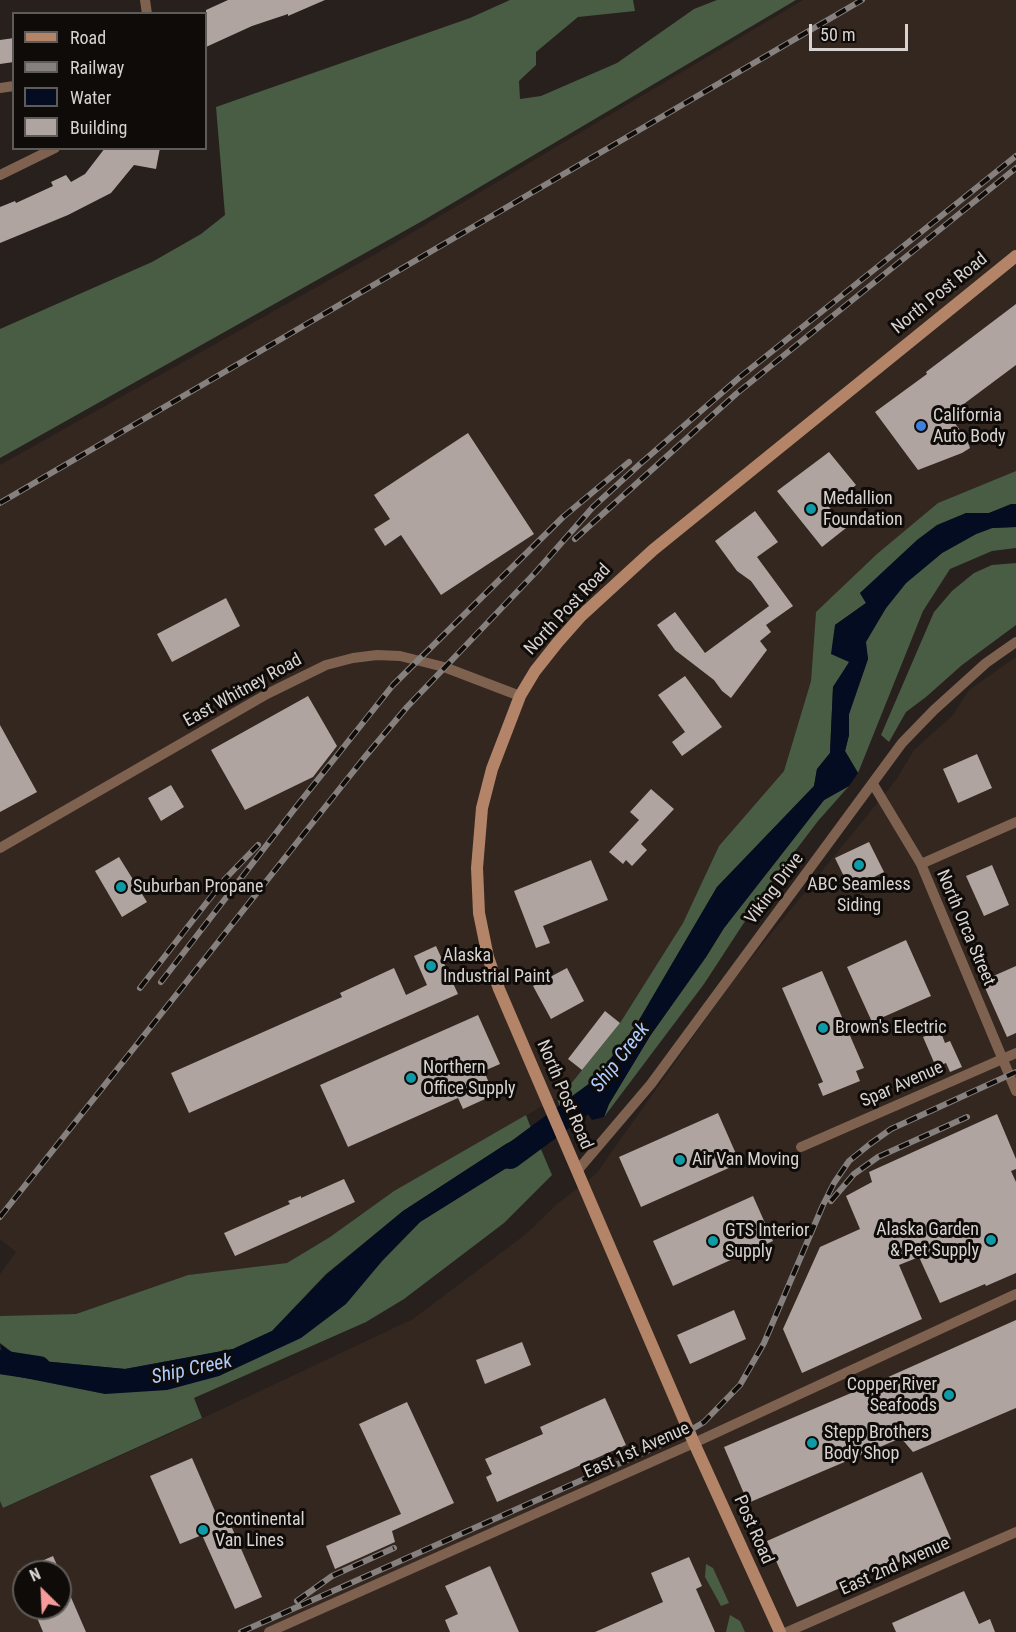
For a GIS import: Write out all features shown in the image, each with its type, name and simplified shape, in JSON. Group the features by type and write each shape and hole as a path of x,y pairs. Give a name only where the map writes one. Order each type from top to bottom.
{"street":[{"path":"0,176 51,150"},
{"name":"North Post Road","path":"694,1443 549,1106 488,957 477,890 478,840 482,808 492,769 520,696 535,671 558,642 612,586 653,550 1016,256"},
{"name":"Viking Drive","path":"577,1171 651,1084 902,743 934,710 986,663 1016,642"},
{"name":"East Whitney Road","path":"0,848 267,694 326,665 352,657 377,655 418,659 520,696"},
{"name":"North Orca Street","path":"873,784 921,864 1016,1091"},
{"path":"921,864 1016,822"},
{"name":"Spar Avenue","path":"801,1147 1016,1053"},
{"name":"East 1st Avenue","path":"269,1632 694,1443 1016,1294"},
{"name":"Post Road","path":"694,1443 780,1632"},
{"name":"East 2nd Avenue","path":"787,1632 1016,1532"}],"shaded area":[{"path":"803,0 1016,0 1016,471 938,503 816,612 811,681 784,771 719,846 683,923 620,1023 562,1095 394,1191 330,1237 287,1263 188,1275 76,1314 0,1316 0,1274 16,1252 0,1239 0,465 388,247"},
{"path":"1016,657 1016,1632 0,1632 0,1501 4,1508 169,1434 413,1319 526,1234 557,1204 596,1174 735,978 896,780 914,750 953,715 969,690"}],"green space":[{"path":"510,0 633,0 635,11 578,17 536,52 536,65 519,81 520,99 541,96 617,63 694,9 717,0 796,0 424,220 0,458 0,329 152,262 201,234 225,215 216,107 470,18"},
{"path":"1016,471 1016,504 989,513 966,513 882,574 860,593 866,603 835,625 850,662 833,687 830,753 817,769 814,786 717,887 635,1027 583,1094 560,1107 557,1098 562,1095 620,1023 683,923 719,846 784,771 811,681 816,612 877,554 938,503"},
{"path":"1016,527 1016,548 992,551 950,569 923,611 858,773 845,751 849,735 849,714 868,659 865,642 886,608 906,583 942,553 992,528"},
{"path":"1016,563 1016,625 962,665 906,712 889,742 881,735 934,612 952,591 974,573 992,565"},
{"path":"849,786 818,821 764,892 704,984 604,1117 609,1104 650,1036 724,928 824,800"},
{"path":"526,1115 532,1131 506,1144 403,1211 326,1274 272,1331 233,1349 125,1369 21,1359 0,1343 0,1316 76,1314 188,1275 287,1263 330,1237 394,1191"},
{"path":"540,1147 552,1175 504,1223 404,1299 366,1322 194,1398 202,1418 3,1508 0,1501 0,1373 52,1382 219,1376 383,1260 420,1222"},
{"path":"706,1564 713,1568 729,1603 721,1606 705,1577"},
{"path":"730,1615 740,1621 745,1632 726,1632"}],"water":[{"path":"1016,504 1016,527 992,528 942,553 906,583 886,608 866,642 868,659 849,714 849,735 845,751 858,773 849,786 824,800 724,928 650,1036 609,1104 604,1117 592,1120 577,1097 583,1094 635,1027 717,887 814,786 817,769 830,753 833,687 849,662 831,654 835,625 866,603 860,593 917,540 937,525 966,513 989,513"},
{"path":"532,1131 540,1147 420,1222 383,1260 346,1304 301,1338 219,1376 167,1390 105,1394 10,1375 0,1344 21,1359 125,1369 233,1349 272,1331 326,1275 403,1211 506,1144"}],"building":[{"path":"228,0 325,0 288,16 288,14 252,26 207,47 206,10"},
{"path":"12,38 12,62 0,64 0,40"},
{"path":"103,150 160,150 156,169 134,165 111,193 68,215 0,243 0,207 15,201 16,203 53,186 51,182 66,175 71,182 85,174"},
{"path":"1016,304 1016,365 949,415 970,448 918,470 875,412"},
{"path":"468,433 534,534 441,595 401,535 385,546 374,529 390,519 374,495"},
{"path":"829,452 856,485 829,507 846,528 822,547 777,491"},
{"path":"755,511 778,542 757,557 793,606 766,625 771,632 760,641 767,650 731,698 714,680 675,650 657,625 675,612 705,653 769,606 751,581 737,571 715,541"},
{"path":"226,598 240,626 172,662 157,634"},
{"path":"685,676 722,727 682,756 672,742 685,732 658,695"},
{"path":"308,696 337,746 313,777 245,810 211,750"},
{"path":"0,725 37,792 0,812"},
{"path":"977,754 992,788 958,803 943,769"},
{"path":"171,785 184,807 161,821 148,798"},
{"path":"651,789 674,809 641,844 647,850 632,866 626,860 623,864 609,852 639,820 630,812"},
{"name":"ABC Seamless Siding","path":"869,842 884,872 850,889 835,858"},
{"name":"Suburban Propane","path":"119,857 147,902 122,917 95,871"},
{"path":"591,860 608,900 543,926 550,943 536,948 514,891"},
{"path":"992,865 1009,905 984,916 966,876"},
{"path":"906,940 931,996 872,1022 847,967"},
{"path":"436,946 458,994 189,1113 171,1073 342,997 340,993 394,968 406,995 427,985 414,956"},
{"path":"1016,966 1016,1033 1007,1037 982,981"},
{"path":"567,968 584,1001 551,1019 533,986"},
{"name":"Brown's Electric","path":"822,971 864,1068 856,1071 860,1081 823,1096 818,1084 823,1082 782,988"},
{"path":"605,1011 620,1023 582,1070 568,1059"},
{"name":"Northern Office Supply","path":"478,1015 500,1064 484,1071 494,1095 463,1109 458,1098 348,1147 320,1085"},
{"path":"940,1030 945,1043 950,1041 962,1067 950,1072 946,1063 936,1067 923,1037"},
{"name":"Air Van Moving","path":"718,1113 740,1163 641,1207 619,1157"},
{"path":"997,1114 1016,1159 1016,1169 1011,1171 1016,1182 1016,1273 940,1303 919,1257 899,1265 922,1319 802,1373 783,1329 820,1247 860,1229 846,1196 872,1182 869,1172"},
{"path":"344,1179 355,1202 235,1256 224,1233 290,1204 288,1201 301,1196 301,1198"},
{"name":"GTS Interior Supply","path":"753,1196 773,1241 673,1286 653,1241"},
{"path":"734,1310 746,1339 690,1364 677,1335"},
{"path":"1016,1320 1016,1408 913,1452 901,1438 748,1503 724,1447"},
{"path":"522,1342 531,1365 485,1384 476,1360"},
{"path":"605,1398 626,1445 497,1502 486,1477 492,1474 485,1459 543,1434 540,1427"},
{"path":"407,1402 454,1503 392,1531 395,1542 335,1569 326,1546 401,1514 359,1424"},
{"name":"Ccontinental Van Lines","path":"192,1458 221,1525 229,1521 262,1597 235,1609 202,1535 180,1544 150,1476"},
{"path":"922,1472 951,1539 797,1607 767,1541"},
{"path":"689,1557 702,1586 696,1589 715,1632 595,1632 663,1602 651,1573"},
{"path":"490,1566 519,1632 450,1632 445,1620 458,1614 445,1586"},
{"path":"964,1591 979,1624 990,1619 995,1632 896,1632 892,1623"},
{"path":"72,1600 86,1632 43,1632 38,1620 72,1620"}],"waterway":[{"name":"Ship Creek","path":"510,1157 598,1092 605,1083"},
{"name":"Ship Creek","path":"0,1362 39,1368"}],"railway":[{"path":"0,503 862,0"},
{"path":"0,1217 364,758 407,707 535,573 593,507 740,377 1016,156"},
{"path":"575,539 736,394 1016,168"},
{"path":"161,982 393,685 563,517 629,462"},
{"path":"140,988 225,879 258,845"},
{"path":"241,1632 656,1447 704,1422 740,1385 764,1343 823,1205 849,1161 891,1129 1016,1072"},
{"path":"831,1201 854,1174 878,1157 967,1117"},
{"path":"297,1601 332,1576 394,1548"}],"place":[{"name":"California Auto Body","path":"921,426"},
{"name":"Medallion Foundation","path":"811,509"},
{"name":"ABC Seamless Siding","path":"859,865"},
{"name":"Suburban Propane","path":"121,887"},
{"name":"Alaska Industrial Paint","path":"431,966"},
{"name":"Brown's Electric","path":"823,1028"},
{"name":"Northern Office Supply","path":"411,1078"},
{"name":"Air Van Moving","path":"680,1160"},
{"name":"Alaska Garden & Pet Supply","path":"991,1240"},
{"name":"GTS Interior Supply","path":"713,1241"},
{"name":"Copper River Seafoods","path":"949,1395"},
{"name":"Stepp Brothers Body Shop","path":"812,1443"},
{"name":"Ccontinental Van Lines","path":"203,1530"}]}
